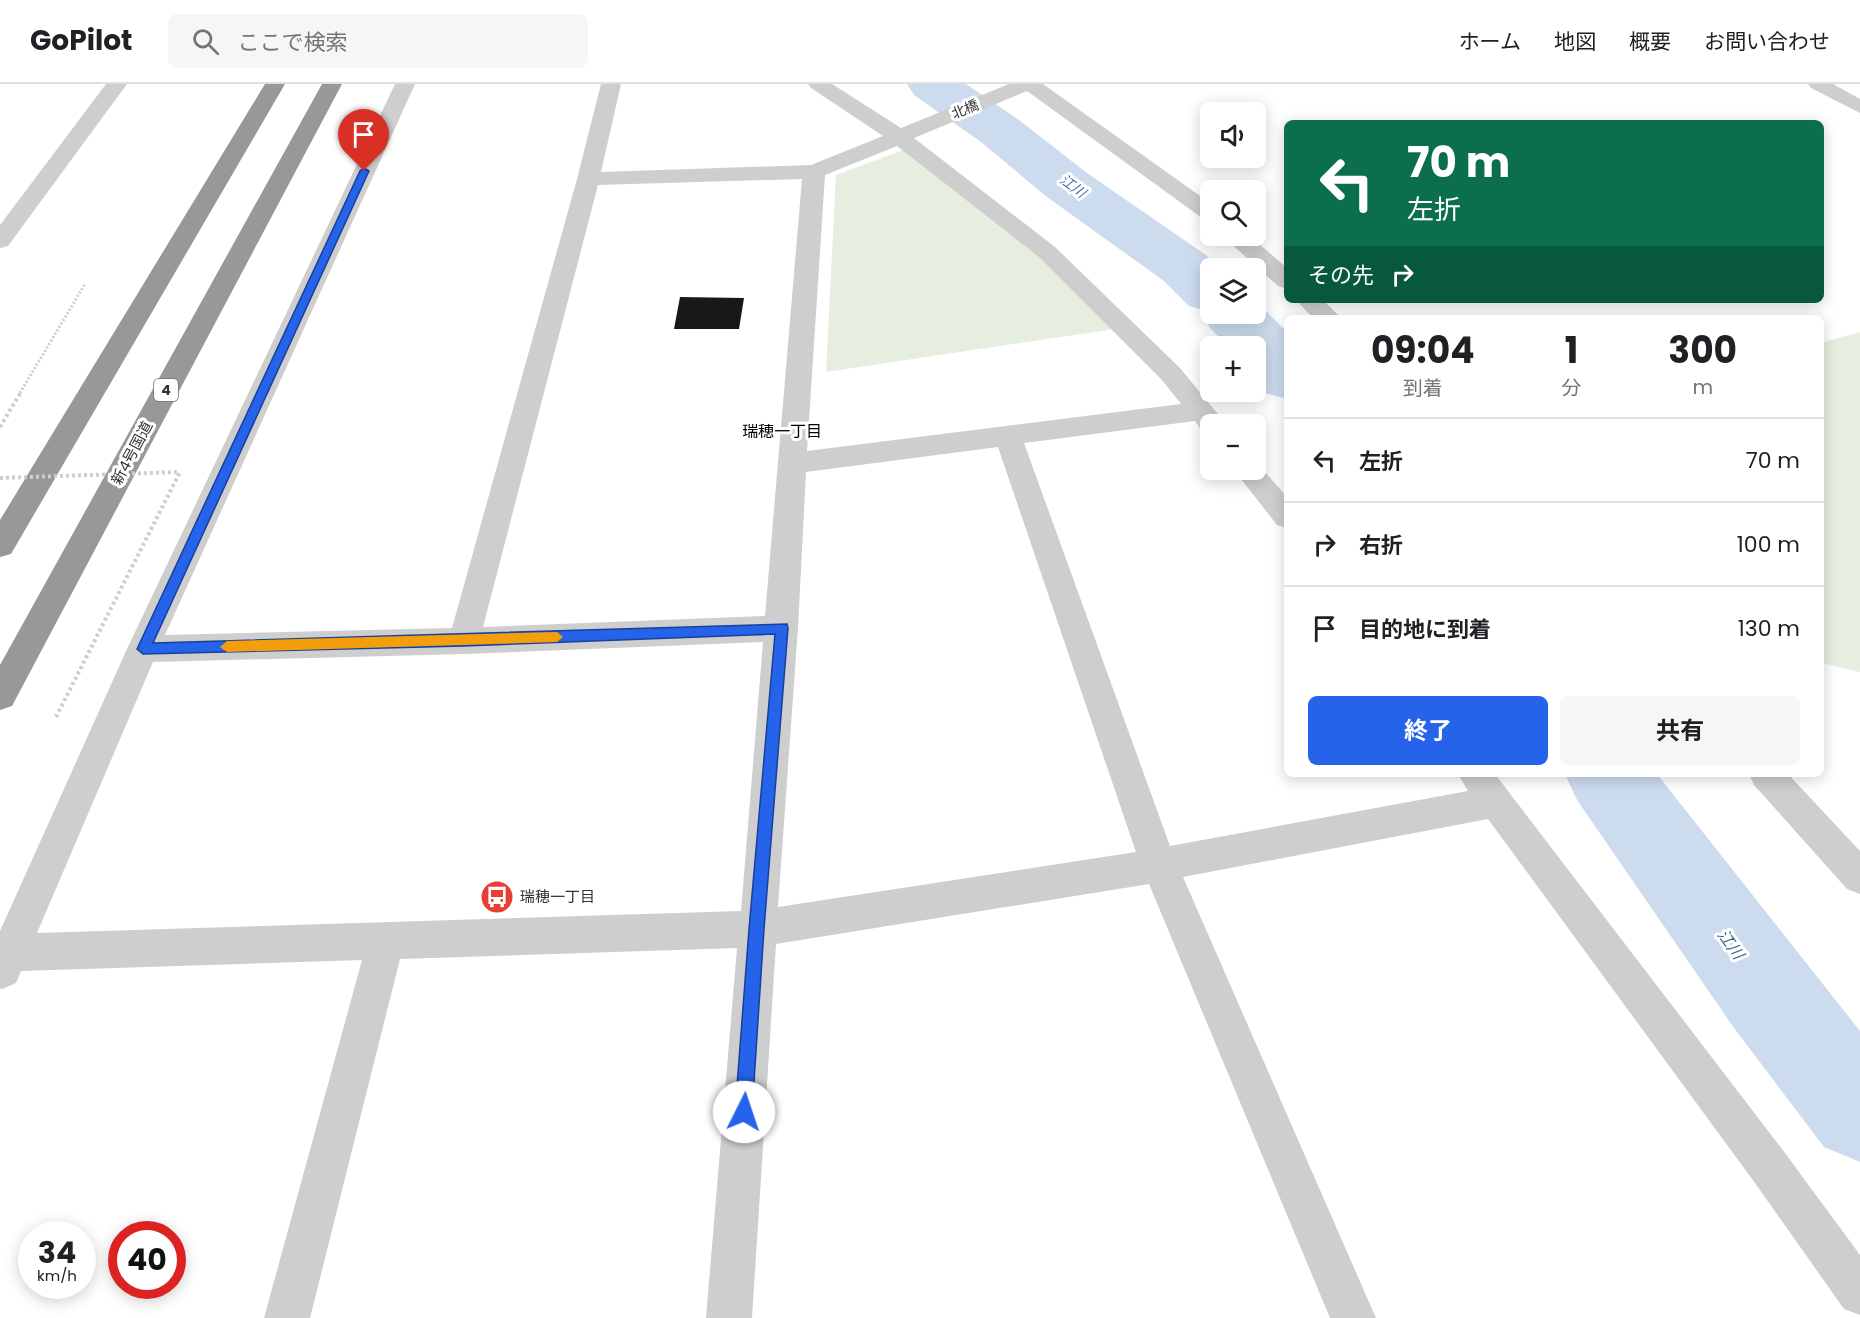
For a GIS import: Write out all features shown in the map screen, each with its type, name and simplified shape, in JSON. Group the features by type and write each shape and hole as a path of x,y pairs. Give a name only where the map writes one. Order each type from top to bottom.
{"highway":[{"path":"0,546 275,84"},
{"name":"新4号国道","path":"0,696 332,84"}],"street":[{"path":"0,241 117,84"},
{"path":"405,84 143,649 3,960 386,940 756,929 1159,865 1486,788 1770,1168 1860,1293"},
{"path":"464,641 588,179 611,84"},
{"path":"818,84 898,136 1047,252 1171,374 1203,414"},
{"path":"1029,84 1200,206"},
{"name":"北橋","path":"814,172 1029,84"},
{"path":"1818,84 1860,107"},
{"path":"588,179 814,172 782,628 756,929 729,1318"},
{"path":"1247,246 1284,278"},
{"path":"1311,303 1325,315"},
{"path":"793,463 1008,436 1200,419"},
{"path":"1008,436 1159,865 1353,1318"},
{"path":"1256,480 1284,514"},
{"path":"143,649 464,641 782,628"},
{"path":"1769,777 1860,877"},
{"path":"287,1318 386,940"}],"path":[{"path":"0,427 85,284"},
{"path":"0,478 180,472 56,717"}],"shaded area":[{"path":"906,149 1034,250 1114,329 826,372 836,175"},
{"path":"1860,332 1860,672 1824,664 1824,342"}],"building":[{"path":"680,297 744,298 739,329 674,329"}],"waterway":[{"name":"江川","path":"932,84 1000,131 1067,185 1185,268 1200,282"},
{"name":"江川","path":"1242,324 1260,341 1284,373"},
{"name":"江川","path":"1609,777 1768,994 1860,1111"}],"slow traffic":[{"path":"227,647 557,637"}],"place":[{"name":"瑞穂一丁目","path":"497,897"}],"district":[{"name":"瑞穂一丁目","path":"782,431"}],"route":[{"path":"364,171 143,649 464,641 782,628 756,929 744,1112"}]}
